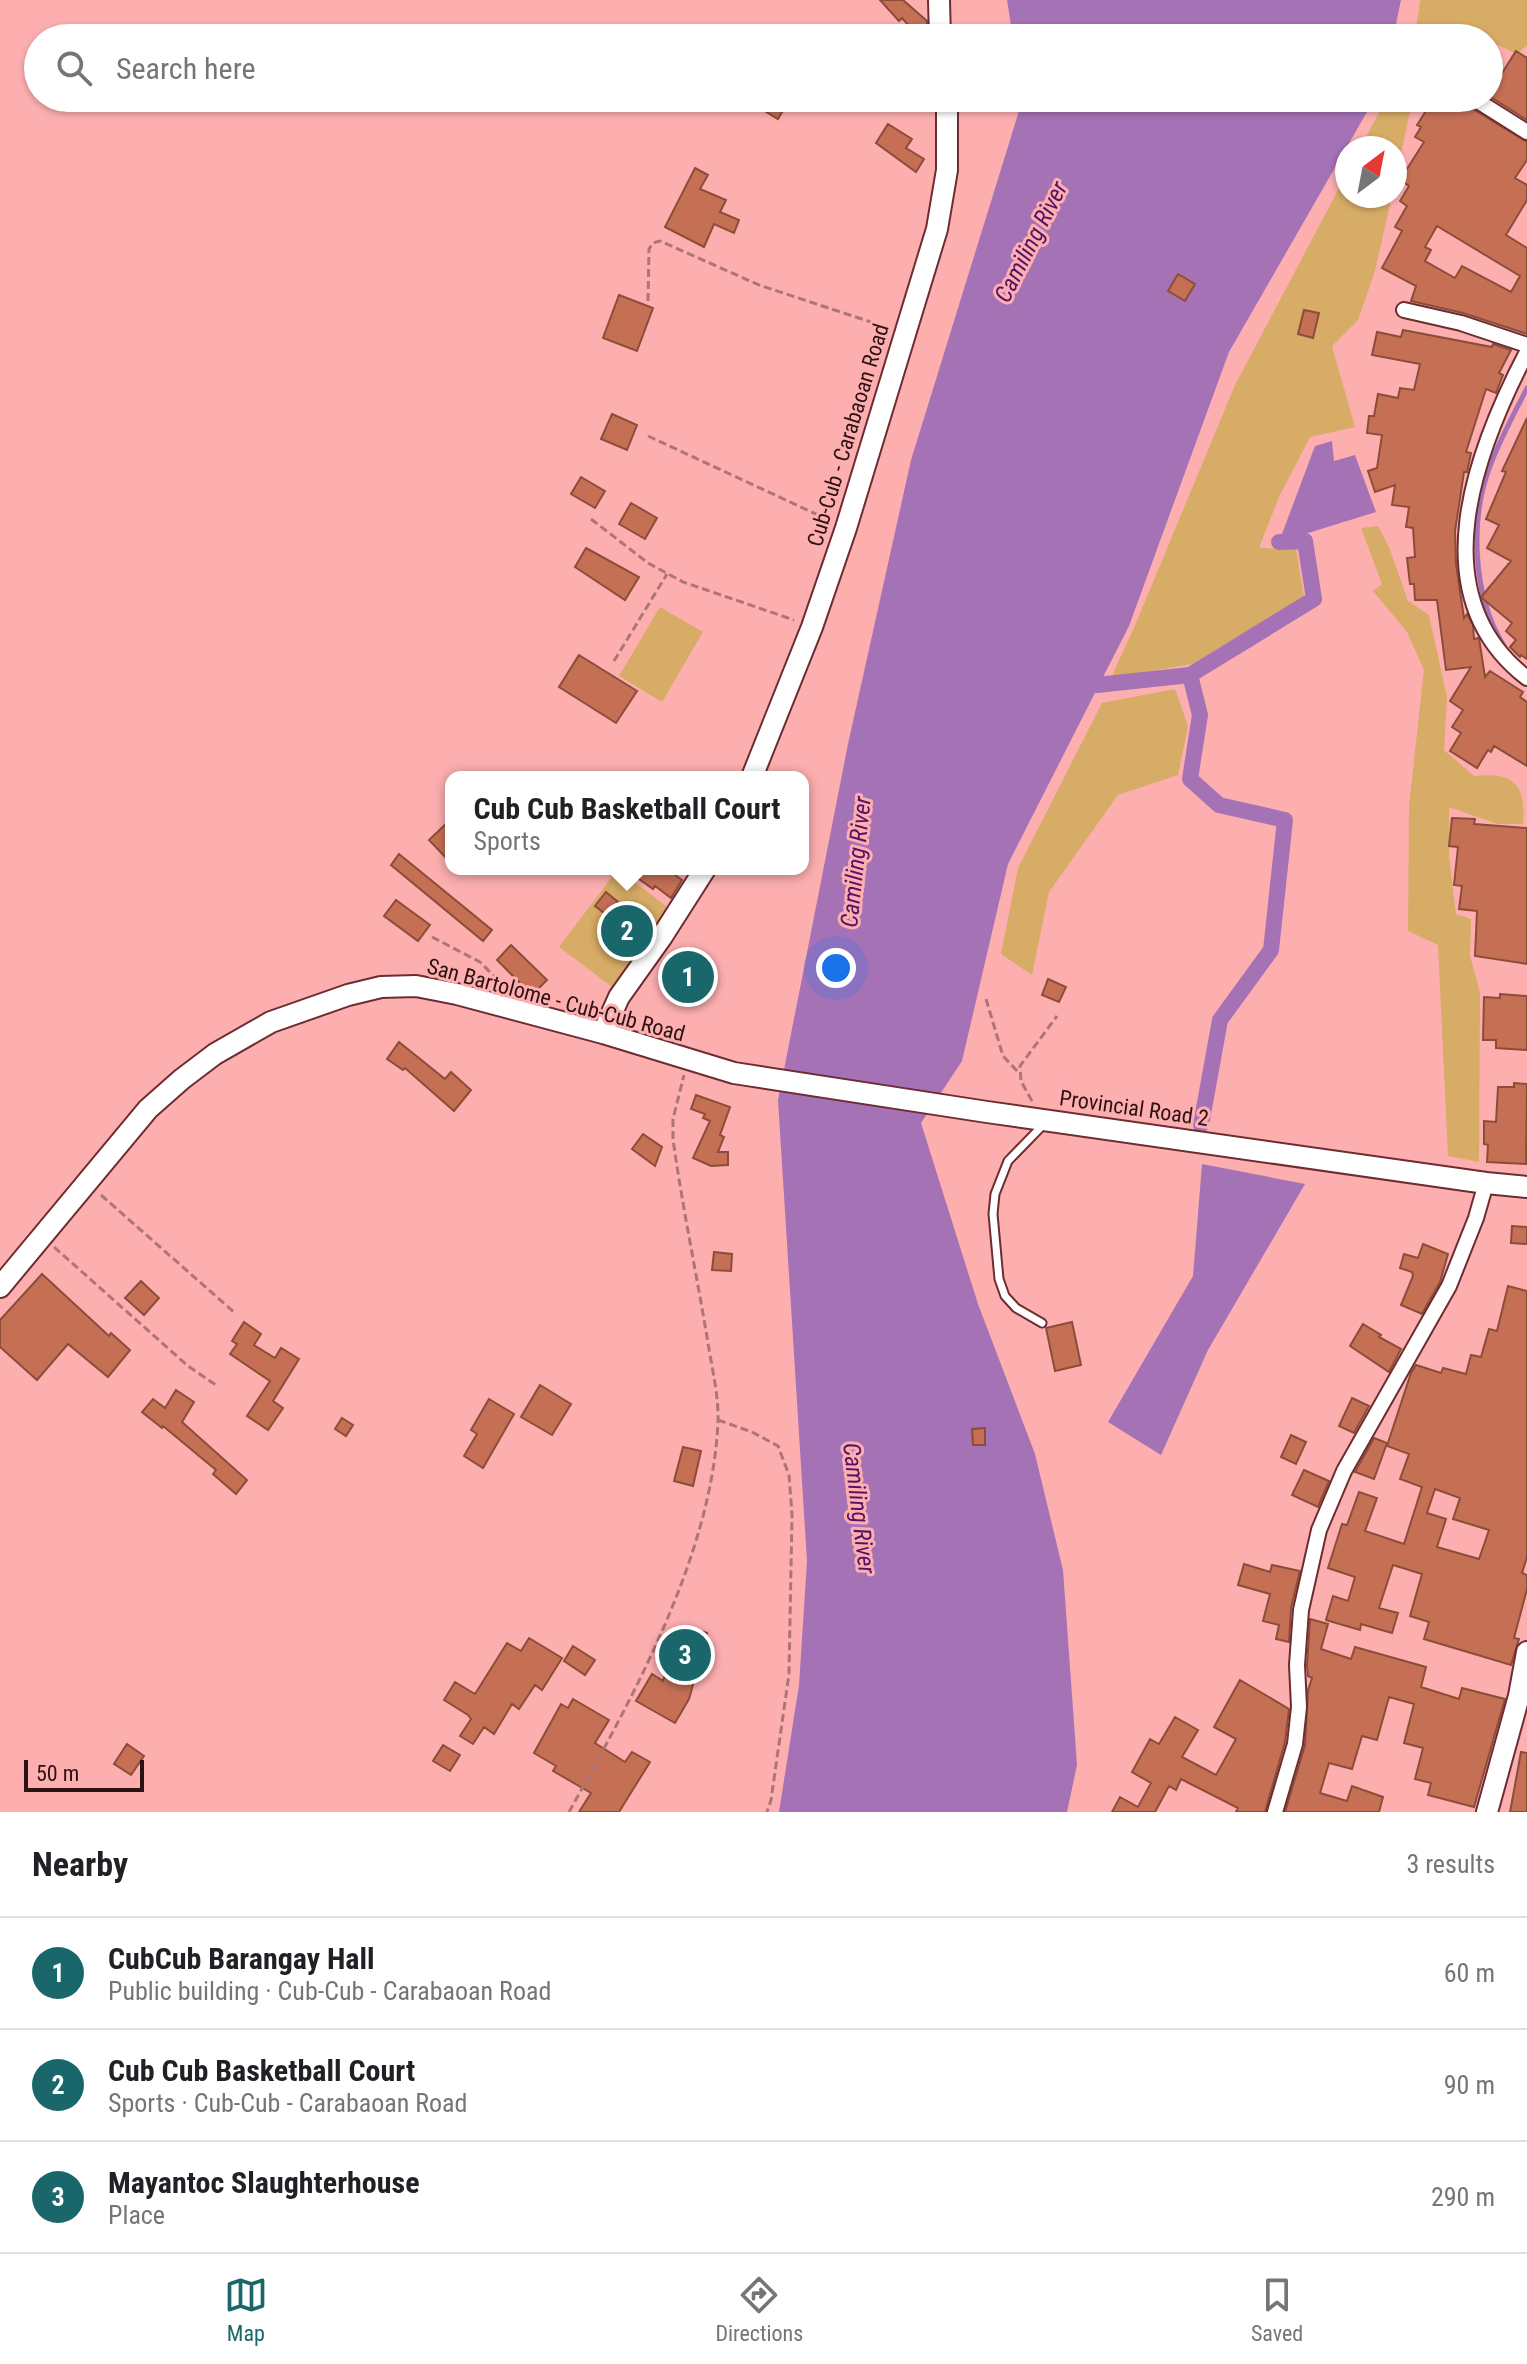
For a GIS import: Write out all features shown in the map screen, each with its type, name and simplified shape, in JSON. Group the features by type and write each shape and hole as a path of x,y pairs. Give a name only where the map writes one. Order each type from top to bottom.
{"street":[{"path":"939,0 940,24"},
{"name":"Cub-Cub - Carabaoan Road","path":"754,771 812,627 846,528 937,229 944,198 947,112"},
{"path":"1495,112 1527,132"},
{"path":"1404,310 1461,323 1527,345"},
{"path":"1527,352 1504,396 1479,460 1467,521 1466,545 1470,588 1482,624 1502,653 1527,678"},
{"path":"603,1033 619,997 674,920 701,875"},
{"name":"San Bartolome - Cub-Cub Road","path":"0,1287 148,1109 182,1079 226,1048 271,1022 306,1008 381,987 416,986 603,1033 734,1073"},
{"name":"Provincial Road 2","path":"734,1073 987,1112 1527,1187"},
{"path":"1275,1812 1295,1744 1301,1610 1319,1530 1344,1471 1449,1286 1476,1218 1486,1183"},
{"path":"1487,1812 1519,1696 1527,1652"}],"lane":[{"path":"1042,1323 1016,1308 1005,1296 999,1279 993,1214 995,1194 1008,1161 1046,1119"}],"path":[{"path":"648,301 649,249 653,243 660,241 759,285 904,332"},
{"path":"648,436 846,528"},
{"path":"591,519 667,574 701,590 812,627"},
{"path":"614,661 667,574"},
{"path":"432,937 480,962 496,976 523,1012"},
{"path":"986,999 1003,1056 1019,1073 1046,1119"},
{"path":"1019,1073 1024,1058 1057,1016"},
{"path":"569,1812 651,1653 684,1573 706,1506 718,1420 673,1139 676,1103 689,1060"},
{"path":"86,1182 235,1313"},
{"path":"42,1237 188,1366 216,1385"},
{"path":"718,1420 752,1432 778,1446 789,1475 792,1515 789,1674 767,1812"}],"shaded area":[{"path":"1420,0 1527,0 1527,45 1517,54 1503,48 1503,24 1417,24"},
{"path":"1379,112 1410,112 1405,136 1366,136"},
{"path":"1335,196 1335,208 1389,208 1375,271 1358,320 1332,346 1355,427 1310,437 1279,497 1259,548 1296,549 1304,596 1192,664 1111,678 1136,623 1235,385"},
{"path":"1378,526 1389,547 1408,601 1429,615 1447,697 1444,750 1474,776 1498,776 1514,783 1519,789 1524,810 1523,824 1497,824 1449,807 1449,856 1456,914 1471,919 1470,956 1480,992 1479,1162 1448,1156 1438,945 1408,931 1409,806 1424,670 1407,632 1373,591 1382,584 1361,528"},
{"path":"660,607 703,632 662,702 619,676"},
{"path":"1175,689 1188,726 1178,775 1118,795 1049,892 1032,975 1001,954 1018,868 1102,703"},
{"path":"613,875 626,875 675,913 616,990 559,947"}],"water":[{"path":"1007,0 1401,0 1396,24 1011,24"},
{"name":"Camiling River","path":"1019,112 1367,112 1353,136 1335,136 1335,168 1229,352 1129,626 1008,864 962,1061 921,1123 978,1304 1035,1454 1063,1570 1077,1765 1067,1812 779,1812 799,1685 807,1561 778,1100 848,744 911,460"},
{"path":"1332,441 1334,461 1355,455 1376,512 1279,542 1315,446"},
{"path":"1202,1164 1305,1184 1208,1350 1161,1455 1108,1422 1193,1276"}],"building":[{"path":"880,0 903,0 927,24 907,24 902,18 899,21"},
{"path":"1516,51 1527,58 1527,120 1503,105 1503,72"},
{"path":"766,112 782,112 778,119"},
{"path":"1425,112 1478,112 1527,142 1527,160 1515,178 1527,185 1527,200 1506,235 1527,248 1527,334 1463,313 1411,301 1416,286 1382,268 1402,231 1395,227 1407,208 1407,169 1424,142 1415,137 1421,127 1417,125","holes":["1437,226 1520,276 1511,292 1462,266 1455,278 1425,261 1431,250 1425,247"]},
{"path":"888,124 912,139 906,148 924,159 916,172 876,143"},
{"path":"695,168 708,175 700,189 726,200 720,212 739,220 734,233 714,224 704,247 665,227"},
{"path":"1178,274 1195,284 1185,301 1168,291"},
{"path":"619,295 653,308 637,351 603,338"},
{"path":"1304,310 1319,313 1313,338 1298,334"},
{"path":"1403,330 1492,347 1493,344 1511,350 1499,373 1503,375 1496,393 1486,389 1466,452 1471,453 1467,472 1464,472 1455,531 1456,564 1464,618 1467,614 1473,625 1474,639 1479,638 1485,677 1490,671 1523,692 1520,697 1527,702 1527,766 1494,746 1477,768 1450,751 1461,733 1452,727 1463,710 1450,701 1471,667 1446,670 1437,600 1415,600 1414,584 1410,584 1407,558 1415,557 1413,528 1406,527 1409,507 1392,505 1395,485 1375,492 1368,471 1377,468 1382,435 1367,433 1369,416 1374,416 1378,394 1398,398 1400,388 1414,390 1420,364 1372,355 1377,332 1401,337"},
{"path":"612,414 637,425 627,450 601,439"},
{"path":"1527,418 1527,659 1520,657 1510,647 1516,640 1506,631 1512,623 1482,596 1511,561 1487,548 1499,525 1486,519 1506,472 1502,471"},
{"path":"581,477 605,491 595,508 571,494"},
{"path":"631,503 657,518 645,539 619,524"},
{"path":"586,548 639,577 625,600 575,567"},
{"path":"579,655 637,691 616,723 559,687"},
{"path":"1452,818 1475,819 1474,824 1527,828 1527,964 1475,956 1477,911 1459,909 1462,886 1454,885 1458,847 1449,846"},
{"path":"445,825 445,857 429,840"},
{"path":"399,854 492,930 483,941 391,865"},
{"path":"633,875 675,875 682,880 671,898 655,886 653,889"},
{"path":"606,892 618,902 608,916 595,906"},
{"path":"396,900 430,925 418,941 384,916"},
{"path":"511,945 547,980 532,995 497,960"},
{"path":"682,953 712,972 695,1000 665,981"},
{"path":"1048,979 1066,987 1059,1002 1042,995"},
{"path":"1500,994 1527,996 1527,1050 1496,1048 1496,1040 1483,1040 1484,997 1500,998"},
{"path":"399,1042 445,1079 451,1072 471,1090 454,1111 405,1068 403,1070 387,1059"},
{"path":"1514,1083 1527,1084 1526,1164 1487,1162 1484,1121 1496,1122 1498,1087 1514,1087"},
{"path":"696,1095 730,1107 720,1135 724,1137 718,1152 728,1152 728,1165 711,1166 693,1158 710,1121 703,1118 705,1114 691,1109"},
{"path":"643,1134 662,1147 655,1166 632,1149"},
{"path":"1512,1226 1527,1227 1527,1244 1511,1243"},
{"path":"1423,1244 1448,1254 1440,1282 1422,1314 1401,1305 1413,1276 1412,1272 1400,1268 1404,1254 1418,1258"},
{"path":"714,1252 732,1254 731,1271 712,1270"},
{"path":"42,1274 109,1336 111,1333 130,1350 108,1377 68,1344 37,1380 0,1347 0,1320"},
{"path":"141,1281 159,1298 144,1315 125,1298"},
{"path":"1508,1286 1527,1291 1527,1557 1522,1573 1527,1575 1527,1589 1514,1638 1519,1639 1511,1665 1424,1639 1429,1622 1410,1616 1422,1574 1393,1565 1379,1608 1398,1613 1392,1633 1361,1624 1360,1630 1326,1620 1333,1596 1348,1601 1355,1577 1328,1568 1342,1524 1347,1525 1359,1492 1377,1498 1365,1531 1404,1544 1422,1487 1400,1479 1409,1454 1387,1446 1411,1373 1416,1365 1441,1373 1443,1368 1466,1374 1471,1355 1481,1357 1489,1329 1497,1331","holes":["1435,1489 1460,1498 1453,1519 1489,1530 1479,1559 1437,1547 1446,1519 1427,1513"]},
{"path":"244,1322 261,1334 254,1345 275,1358 281,1348 299,1359 273,1401 283,1408 268,1430 247,1416 270,1381 230,1354 237,1344 232,1341"},
{"path":"1072,1322 1081,1365 1055,1371 1046,1328"},
{"path":"1363,1324 1401,1349 1389,1372 1350,1346"},
{"path":"540,1385 571,1404 552,1435 521,1417"},
{"path":"176,1390 194,1402 182,1422 247,1480 236,1494 213,1474 216,1470 142,1412 153,1399 165,1408"},
{"path":"1352,1398 1369,1406 1354,1433 1339,1426"},
{"path":"489,1399 514,1414 483,1468 464,1456 477,1434 471,1430"},
{"path":"342,1418 353,1425 346,1436 335,1429"},
{"path":"985,1428 985,1445 973,1445 972,1429"},
{"path":"1291,1435 1306,1442 1296,1464 1281,1457"},
{"path":"1374,1438 1387,1443 1374,1479 1355,1472"},
{"path":"683,1447 701,1451 693,1486 674,1481"},
{"path":"1304,1470 1329,1481 1318,1507 1292,1495"},
{"path":"1244,1564 1270,1572 1272,1565 1300,1571 1291,1608 1289,1642 1276,1639 1279,1625 1263,1621 1270,1594 1238,1585"},
{"path":"1310,1619 1328,1624 1321,1649 1351,1659 1355,1647 1426,1667 1421,1687 1459,1699 1462,1688 1505,1699 1474,1807 1428,1795 1431,1783 1415,1779 1423,1748 1404,1743 1414,1704 1389,1697 1377,1740 1362,1736 1352,1769 1329,1763 1320,1793 1347,1801 1352,1786 1383,1797 1379,1812 1285,1812 1305,1745 1308,1690 1312,1678 1308,1676 1307,1665"},
{"path":"691,1628 707,1633 689,1699 675,1723 636,1701 652,1674 663,1681 675,1638 687,1642"},
{"path":"529,1638 562,1658 542,1690 535,1685 519,1709 512,1704 494,1734 484,1727 473,1744 460,1736 471,1719 444,1700 455,1682 475,1694 507,1643 521,1651"},
{"path":"573,1646 595,1660 585,1675 564,1661"},
{"path":"1240,1680 1289,1709 1285,1742 1265,1812 1236,1812 1238,1808 1181,1779 1176,1790 1169,1786 1155,1812 1112,1812 1120,1797 1138,1807 1151,1783 1132,1772 1150,1739 1159,1744 1175,1717 1198,1730 1182,1757 1216,1775 1236,1739 1214,1727"},
{"path":"573,1699 609,1720 595,1743 625,1762 632,1752 650,1762 619,1812 579,1812 591,1793 553,1771 556,1766 534,1753 561,1704 568,1708"},
{"path":"127,1744 144,1756 131,1775 114,1764"},
{"path":"443,1745 460,1755 450,1771 433,1761"},
{"path":"1521,1752 1527,1753 1527,1812 1510,1812"}],"waterway":[{"path":"1504,646 1485,603 1477,555 1477,530 1492,461 1527,388"},
{"path":"1190,675 1314,599 1305,541 1279,542"},
{"path":"1097,685 1190,675 1200,715 1190,779 1219,805 1285,820 1271,950 1220,1020 1201,1125"}],"place":[{"name":"Cub Cub Basketball Court","path":"627,931"},
{"name":"CubCub Barangay Hall","path":"688,977"},
{"name":"Mayantoc Slaughterhouse","path":"685,1655"}]}
